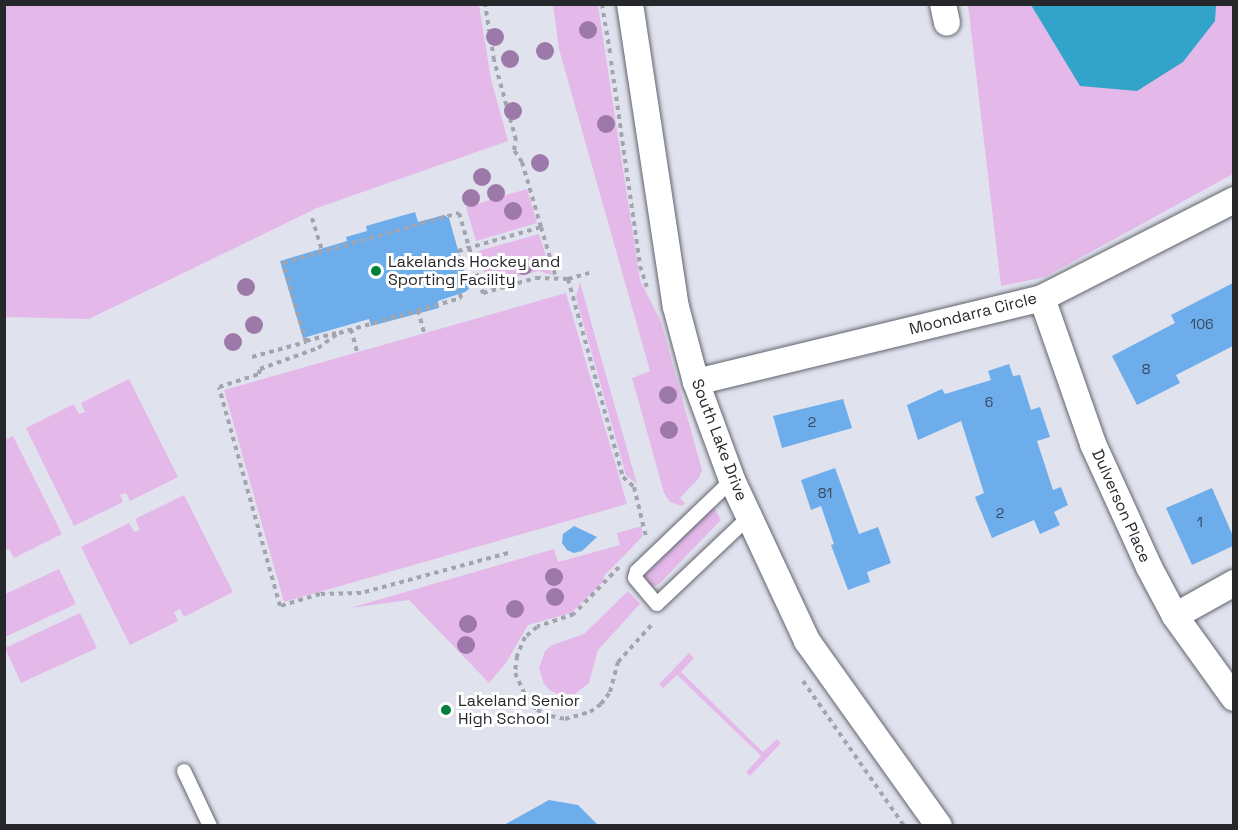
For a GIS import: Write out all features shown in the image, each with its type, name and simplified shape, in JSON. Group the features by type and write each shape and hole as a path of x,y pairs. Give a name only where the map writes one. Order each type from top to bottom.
{"street":[{"name":"South Lake Drive","path":"630,4 676,307 696,382 732,480 807,641 939,825"},
{"name":"Moondarra Circle","path":"696,382 1042,298 1233,200"},
{"name":"Dulverson Place","path":"1042,298 1093,444 1149,567 1175,616 1233,698"},
{"path":"1175,616 1233,583"}],"lane":[{"path":"732,480 637,571 635,578 657,604 749,517"},
{"path":"184,771 210,825"}],"path":[{"path":"486,4 494,60 516,140 514,150 522,162 556,278"},
{"path":"306,342 283,263 459,213 483,293 536,278 568,279 589,273"},
{"path":"312,218 322,251"},
{"path":"458,251 541,227"},
{"path":"568,279 623,477 634,487 647,535 640,543"},
{"path":"252,357 306,342 308,339 339,333 461,298 458,286 479,281"},
{"path":"418,310 423,333"},
{"path":"351,329 357,352"},
{"path":"339,333 318,348 260,369 259,374 219,387 280,606 320,594 361,593 508,553"},
{"path":"626,559 574,614 537,627 525,638 517,656 515,673 519,687 537,710 551,716 565,718 590,712 601,704 610,692 618,662 654,622"},
{"path":"797,673 829,723 904,825"}],"shaded area":[{"path":"5,4 479,5 491,79 508,141 317,208 89,319 5,317"},
{"path":"553,5 598,5 640,280 661,322 702,470 699,478 680,498 685,503 682,506 670,502 664,493 632,378 650,371 559,49"},
{"path":"968,5 1233,5 1233,174 1045,277 1001,286"},
{"path":"527,189 537,223 476,241 466,207"},
{"path":"539,234 552,275 538,271 488,285 478,251"},
{"path":"580,282 637,484 626,475 576,297"},
{"path":"566,293 627,504 284,602 224,390"},
{"path":"129,379 178,477 130,501 126,493 120,495 123,502 74,526 26,428 74,404 79,414 85,412 81,403"},
{"path":"13,436 62,534 14,558 9,549 4,550 5,440"},
{"path":"184,495 233,592 184,617 180,609 174,612 178,621 130,645 81,547 129,523 134,532 140,530 135,519"},
{"path":"713,506 721,520 659,584 652,587 646,581 645,575"},
{"path":"642,526 642,537 604,576 603,582 571,613 528,625 506,663 489,683 409,600 350,608 554,549 558,562 620,545 617,533"},
{"path":"59,569 76,604 5,637 5,594"},
{"path":"628,591 640,604 598,650 589,683 575,694 558,694 551,691 544,684 539,668 545,651 552,645 584,634"},
{"path":"80,613 97,648 21,683 5,648"},
{"path":"689,653 694,658 681,672 763,752 777,739 781,743 750,776 746,772 761,756 677,675 663,688 659,684"}],"water":[{"path":"1031,5 1216,5 1215,21 1183,62 1137,91 1080,86"}],"building":[{"name":"Lakelands Hockey and Sporting Facility","path":"415,212 418,222 444,215 449,218 469,289 438,301 439,308 371,326 369,319 303,338 280,261 347,241 346,237 367,231 366,226"},
{"path":"1233,283 1233,346 1176,375 1180,383 1137,405 1112,356 1175,323 1171,315"},
{"path":"1009,364 1013,376 1020,375 1031,410 1040,407 1050,437 1037,441 1053,490 1061,487 1068,505 1054,512 1060,525 1040,534 1034,520 992,538 975,497 984,493 961,421 918,440 907,405 942,389 945,394 991,380 988,371"},
{"path":"843,399 852,428 782,448 773,416"},
{"path":"835,468 859,534 878,527 891,563 867,572 870,582 848,590 831,545 834,544 821,506 811,510 801,480"},
{"path":"1212,488 1233,536 1233,546 1192,565 1166,508"},
{"path":"574,526 597,537 582,551 574,553 567,550 562,543 563,534"},
{"path":"549,800 578,805 598,825 504,825"}],"place":[{"name":"Lakelands Hockey and Sporting Facility","path":"376,271"},
{"name":"Lakeland Senior High School","path":"446,710"}]}
